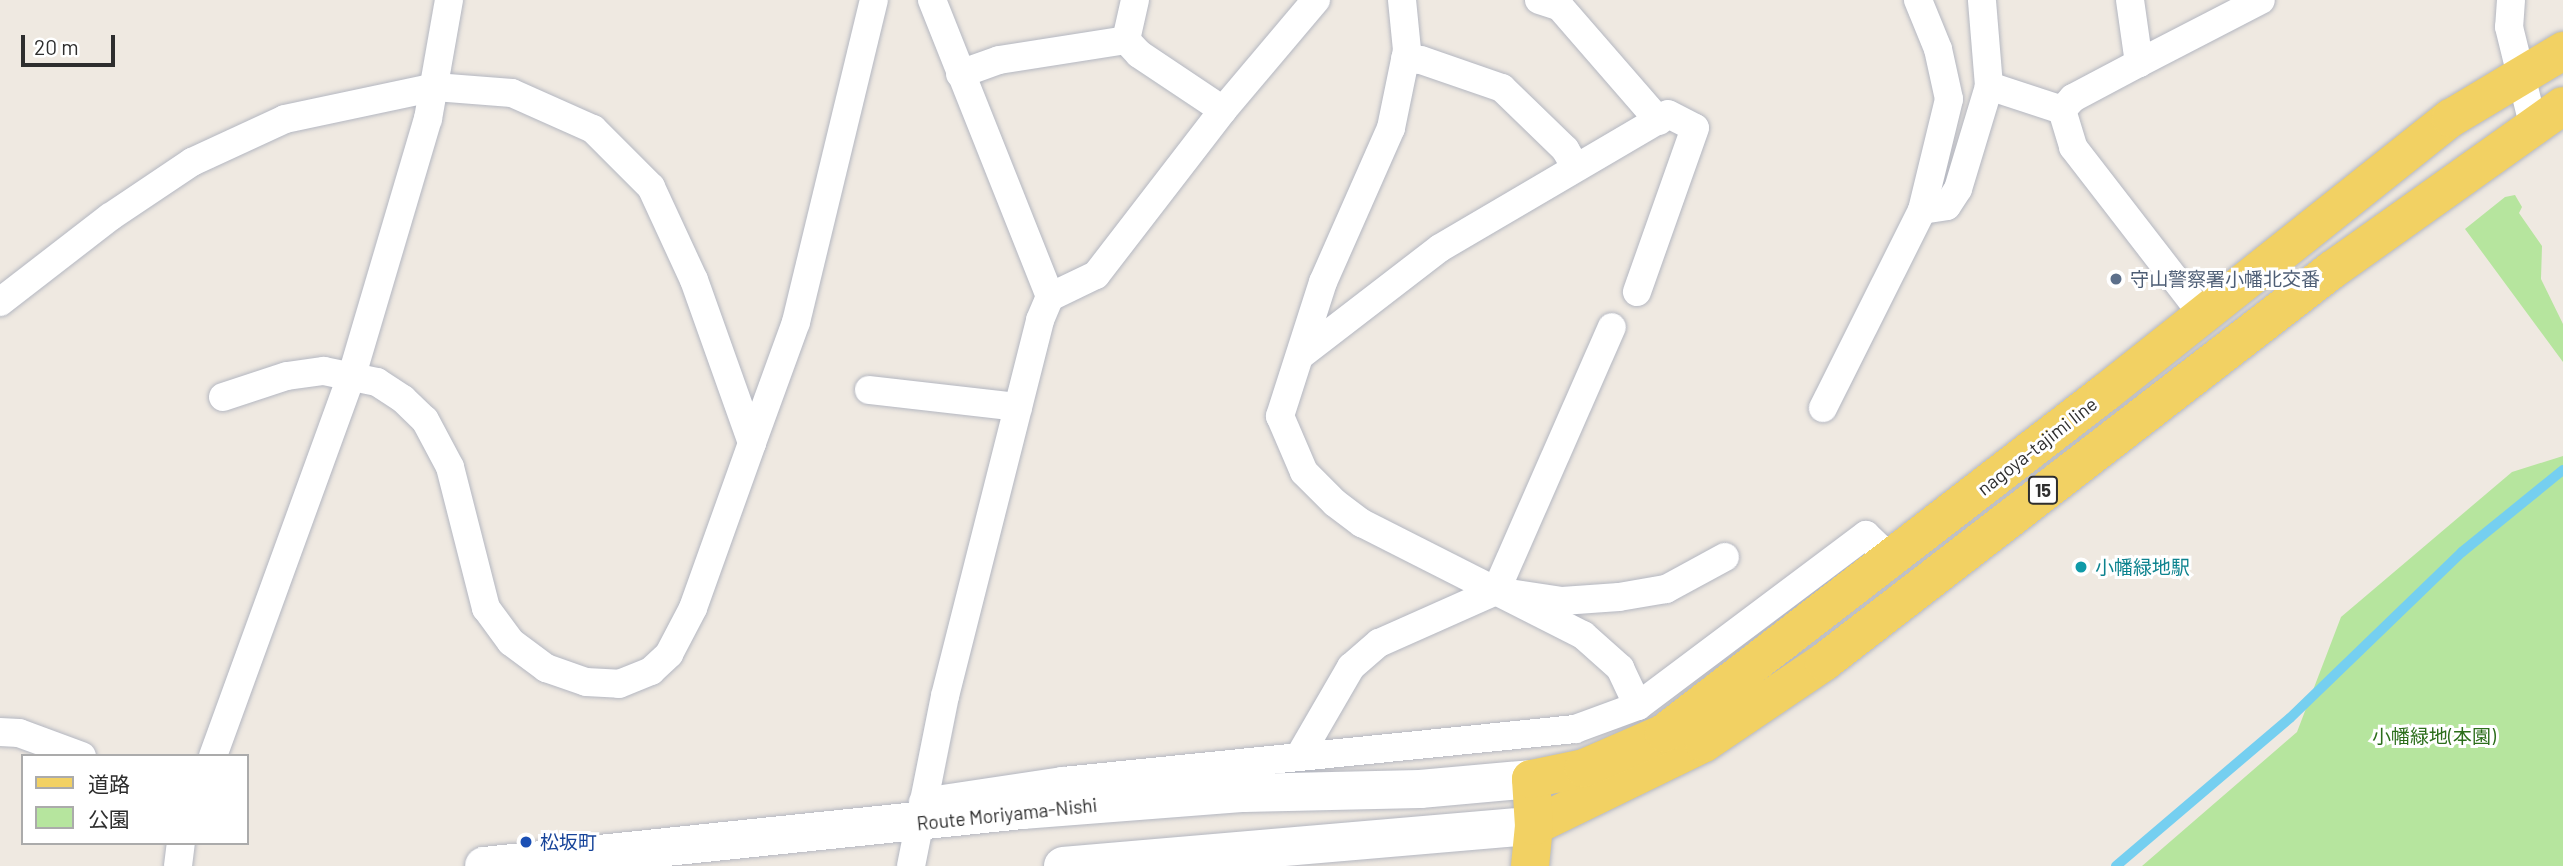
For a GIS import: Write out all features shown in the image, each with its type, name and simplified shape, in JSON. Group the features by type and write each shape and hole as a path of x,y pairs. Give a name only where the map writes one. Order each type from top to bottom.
{"main road":[{"name":"nagoya-tajimi line","path":"1531,779 1584,768 1664,733 2203,315 2440,126 2539,64"},
{"name":"nagoya-tajimi line","path":"1534,826 1625,785 1704,743 1824,662 2286,304 2553,112"},
{"path":"1530,866 1534,826 1531,779"},
{"name":"Route Moriyama-Nishi","path":"484,866 921,812 1244,793 1420,789 1531,779"},
{"path":"1063,866 1534,826"}],"street":[{"path":"213,754 352,375 435,86 449,0"},
{"path":"223,397 287,376 324,371 377,382 425,420 450,467 486,608 511,642 546,668 586,682 619,684 650,671 669,654 693,608 796,322 874,0"},
{"path":"932,0 1051,297"},
{"path":"1126,40 1136,0"},
{"path":"911,866 921,812 1040,320 1051,297 1096,275 1223,110 1317,0"},
{"path":"1402,0 1405,59 1391,128 1324,282 1280,415 1304,472 1362,523 1583,635 1620,668 1638,706"},
{"path":"1539,0 1560,7 1658,121"},
{"path":"1824,408 1922,211 1949,99 1938,50 1918,0"},
{"path":"1922,211 1947,206 1958,189 1989,86 1982,0"},
{"path":"2130,0 2138,63"},
{"path":"2062,110 2073,98 2261,0"},
{"path":"2510,13 2539,64 2553,112"},
{"path":"960,74 999,60 1126,40"},
{"path":"1126,40 1139,54 1223,110"},
{"path":"1405,59 1421,60 1502,88 1564,149 1575,166"},
{"path":"0,302 110,217 192,162 285,119 435,86 512,93 541,103 593,129 624,156 651,187 678,241 752,443"},
{"path":"1989,86 2062,110"},
{"path":"2062,110 2073,147 2203,315"},
{"path":"1301,355 1440,248 1575,166 1668,114 1695,128 1637,292"},
{"path":"1496,591 1612,327"},
{"path":"869,390 1018,407"},
{"path":"921,812 1300,755 1524,737 1575,729 1638,706 1866,535 1890,558"},
{"path":"1300,755 1351,667 1378,643 1496,591 1562,601 1619,597 1665,589 1725,557"},
{"path":"0,732 19,733 77,754"},
{"path":"177,866 181,845"}],"green space":[{"path":"2515,195 2522,207 2519,213 2542,246 2541,279 2563,324 2563,362 2465,229 2505,197"},
{"name":"小幡緑地(本園)","path":"2563,456 2563,866 2142,866 2297,732 2341,617 2512,472"}],"waterway":[{"path":"2116,866 2290,718 2462,552 2563,470"}],"place":[{"name":"守山警察署小幡北交番","path":"2116,279"},
{"name":"小幡緑地駅","path":"2081,567"},
{"name":"松坂町","path":"526,842"}]}
